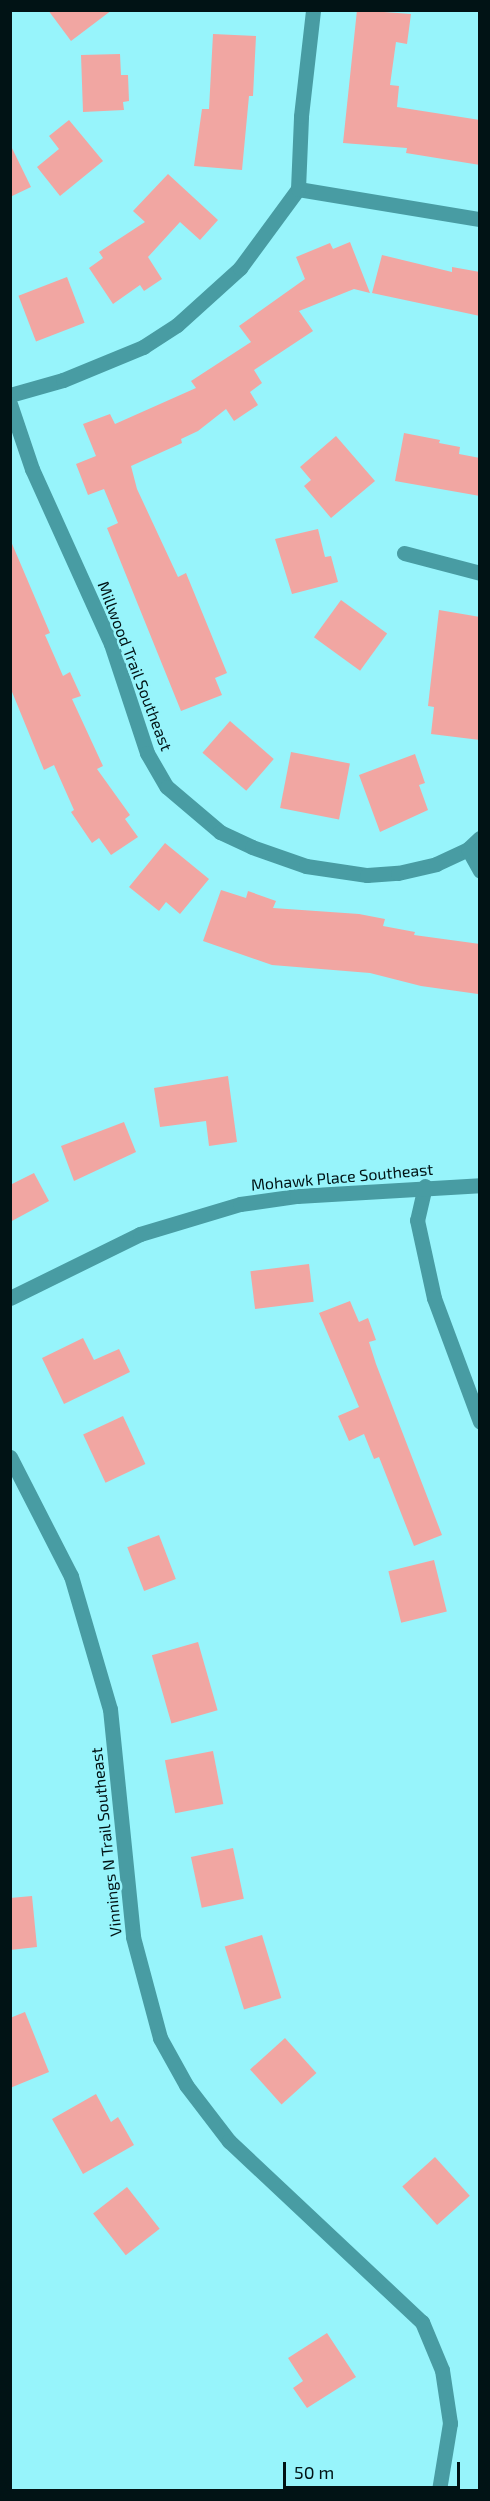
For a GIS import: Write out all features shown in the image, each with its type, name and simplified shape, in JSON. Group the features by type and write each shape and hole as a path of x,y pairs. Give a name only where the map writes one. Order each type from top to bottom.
{"street":[{"path":"10,395 63,380 143,347 177,325 240,268 298,189 300,127 313,10"},
{"path":"298,189 480,219"},
{"name":"Millwood Trail Southeast","path":"10,404 32,469 111,644 147,753 167,787 220,832 252,848 306,866 367,874 398,873 436,864 474,844"},
{"path":"404,553 480,573"},
{"path":"474,844 480,871"},
{"name":"Mohawk Place Southeast","path":"10,1298 140,1234 240,1204 297,1196 424,1186 480,1185"},
{"path":"424,1186 417,1220 434,1298 480,1422"},
{"name":"Vinnings N Trail Southeast","path":"10,1457 71,1576 110,1709 133,1937 160,2038 186,2085 229,2140 422,2322 442,2370 450,2423 444,2475 439,2490"}],"building":[{"path":"48,10 112,10 71,41"},
{"path":"357,10 411,14 407,44 396,42 390,85 399,86 397,107 480,120 480,165 406,153 407,148 343,143"},
{"path":"213,34 256,36 253,96 249,96 242,170 194,166 202,109 209,109"},
{"path":"120,54 121,75 128,75 129,101 123,102 124,110 83,112 81,55"},
{"path":"69,120 103,161 60,196 37,167 59,149 49,136"},
{"path":"10,144 31,187 10,197"},
{"path":"168,174 218,220 200,240 180,222 148,257 162,279 144,291 140,285 113,304 89,268 103,258 99,252 145,222 133,211"},
{"path":"350,242 370,293 354,289 299,311 313,331 254,370 262,383 250,392 258,405 234,421 226,409 198,431 181,439 182,443 131,466 137,489 178,577 186,573 227,673 215,678 222,695 181,711 107,528 118,523 104,489 88,495 76,464 96,456 83,424 110,414 115,424 196,388 191,381 251,342 239,326 305,279 296,257 330,243 333,249"},
{"path":"382,255 452,272 452,267 480,272 480,316 372,293"},
{"path":"67,277 85,323 36,341 18,296"},
{"path":"404,433 440,440 439,443 460,447 459,454 480,458 480,496 395,481"},
{"path":"336,436 375,481 331,518 304,486 311,480 300,467"},
{"path":"318,529 325,557 331,556 338,582 292,594 275,539"},
{"path":"10,539 50,633 45,635 63,676 70,672 81,696 72,699 103,766 97,769 130,815 125,819 138,837 111,855 99,838 92,843 71,812 74,810 54,765 44,770 10,687"},
{"path":"341,600 387,634 360,671 314,637"},
{"path":"439,610 480,617 480,740 431,734 434,707 428,706"},
{"path":"230,721 274,759 246,791 202,753"},
{"path":"291,752 350,763 339,819 280,808"},
{"path":"415,754 425,783 419,785 428,810 380,832 359,775"},
{"path":"165,843 209,879 180,914 166,902 159,911 129,887"},
{"path":"221,890 246,898 248,891 276,901 273,908 359,914 385,919 383,926 415,932 414,935 480,944 478,994 421,986 370,973 272,965 203,941"},
{"path":"228,1076 237,1142 209,1146 206,1121 160,1127 154,1088"},
{"path":"124,1122 136,1152 74,1181 61,1146"},
{"path":"34,1173 49,1201 10,1222 10,1185"},
{"path":"309,1264 314,1302 255,1309 250,1271"},
{"path":"350,1301 359,1322 368,1318 376,1340 369,1342 376,1364 442,1535 414,1546 379,1457 374,1459 364,1434 349,1441 338,1416 359,1407 319,1313"},
{"path":"83,1338 94,1360 119,1349 130,1372 64,1404 42,1358"},
{"path":"123,1416 145,1464 106,1483 83,1435"},
{"path":"159,1535 176,1579 144,1591 127,1547"},
{"path":"434,1560 447,1611 401,1623 388,1571"},
{"path":"198,1642 218,1710 171,1723 152,1655"},
{"path":"213,1751 223,1804 175,1813 165,1760"},
{"path":"233,1848 244,1899 202,1908 191,1857"},
{"path":"32,1896 37,1947 10,1950 10,1898"},
{"path":"262,1935 281,1998 244,2010 225,1946"},
{"path":"25,2012 49,2072 10,2088 10,2018"},
{"path":"285,2038 316,2073 282,2104 250,2069"},
{"path":"96,2094 111,2122 118,2117 134,2145 83,2174 52,2119"},
{"path":"435,2157 470,2196 437,2225 402,2186"},
{"path":"127,2187 160,2229 126,2255 93,2213"},
{"path":"327,2333 356,2377 307,2408 293,2388 303,2381 288,2358"}]}
